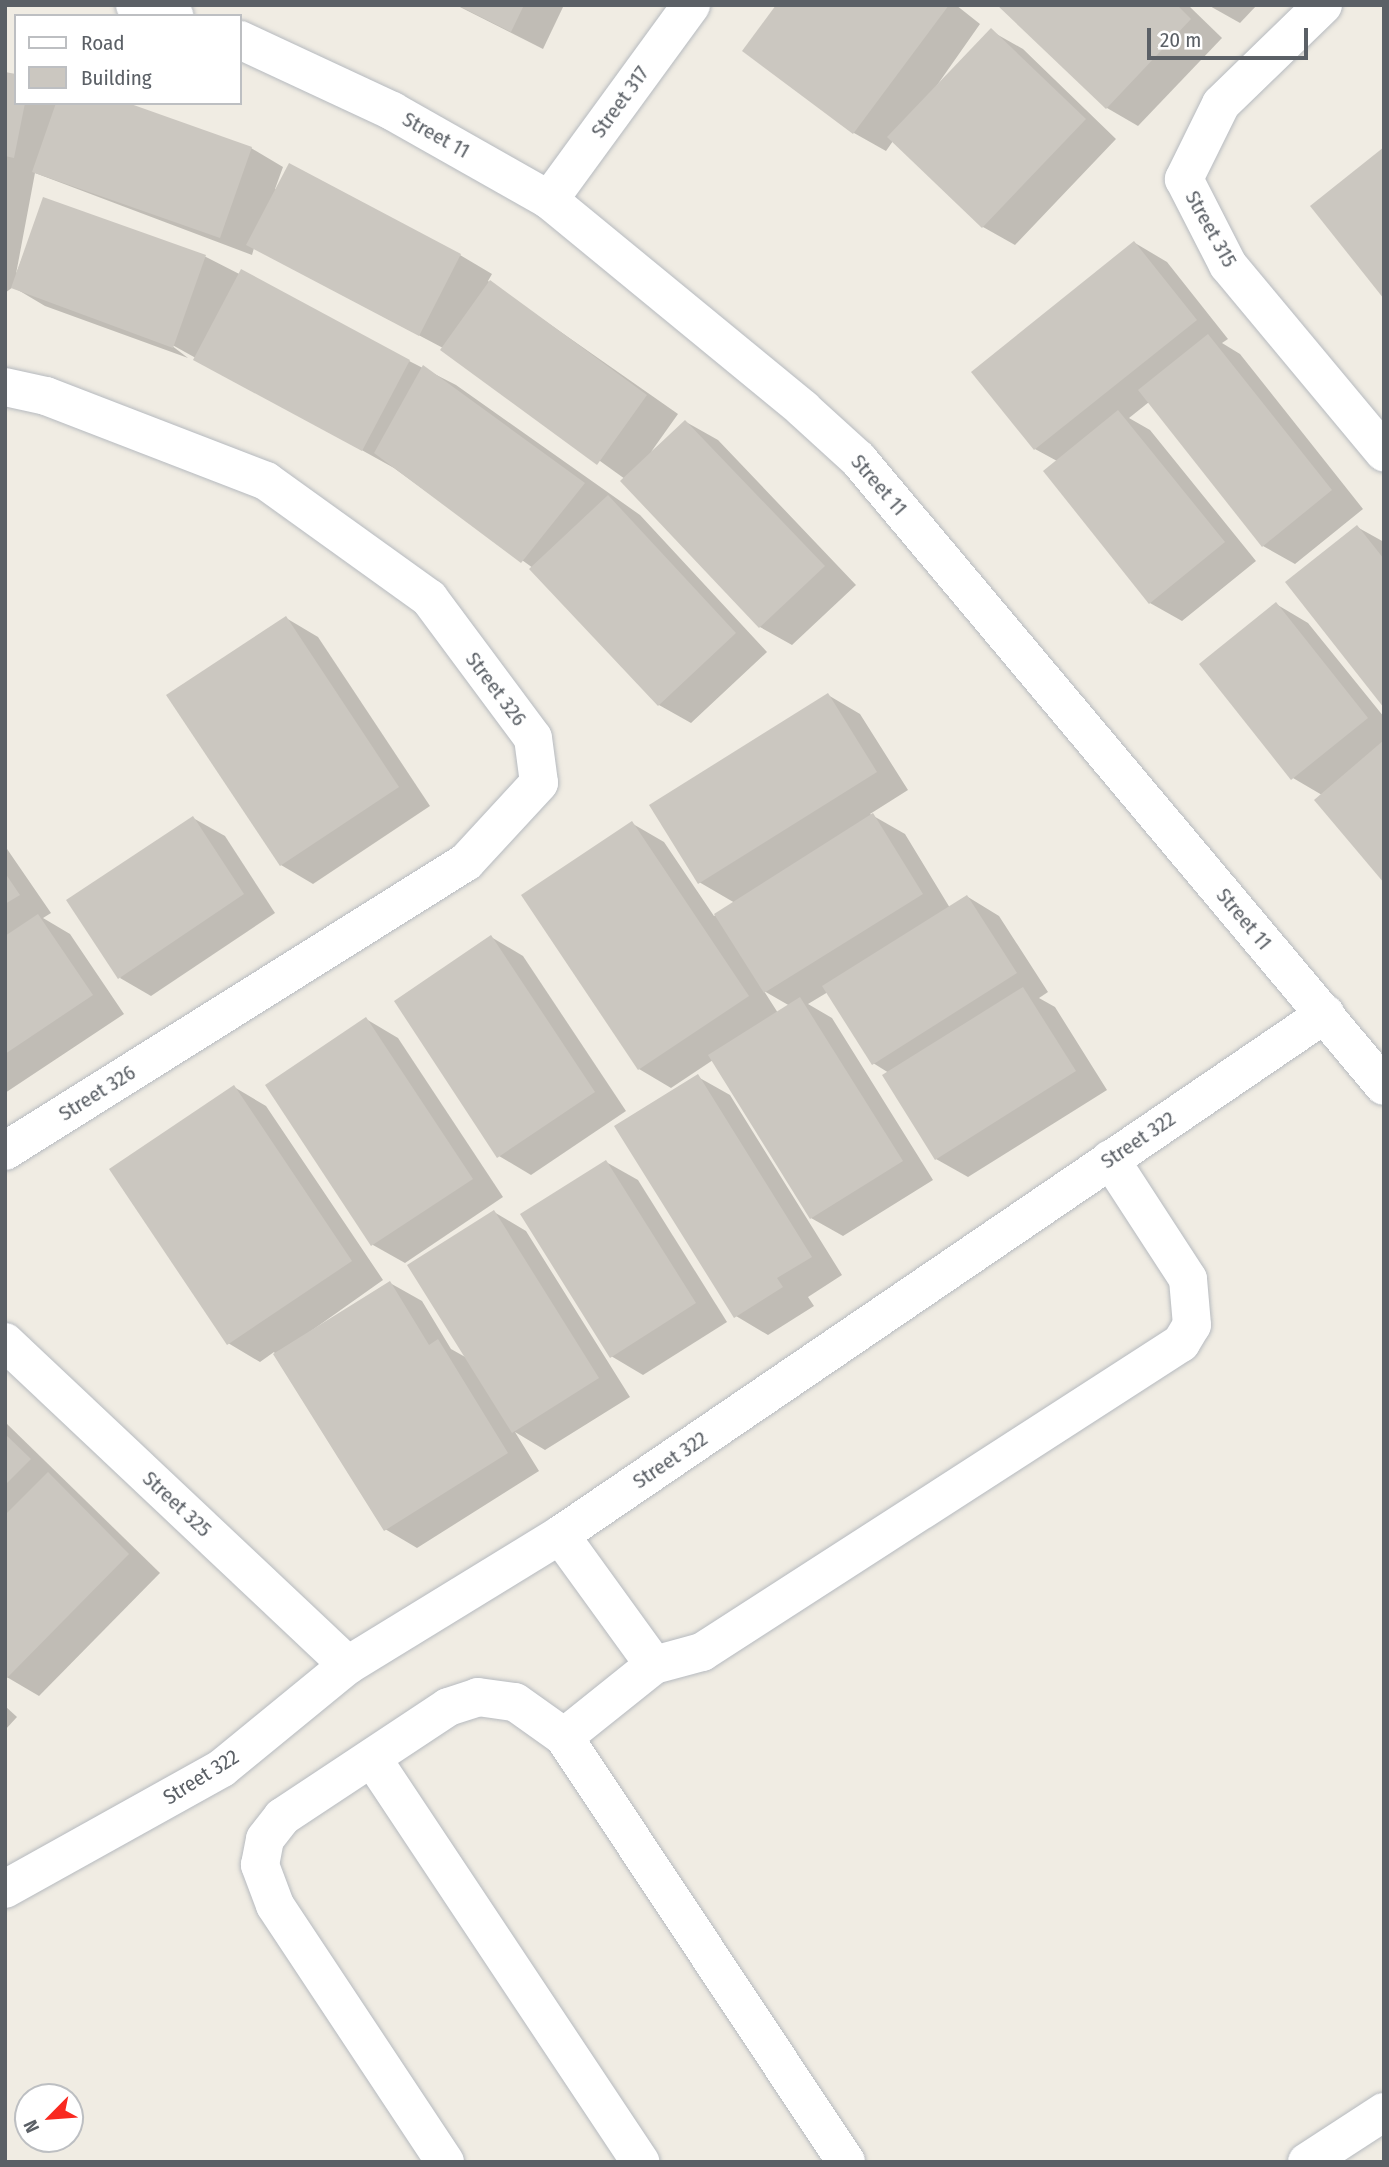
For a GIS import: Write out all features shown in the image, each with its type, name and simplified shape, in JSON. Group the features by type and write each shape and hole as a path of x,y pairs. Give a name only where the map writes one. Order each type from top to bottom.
{"street":[{"path":"135,5 167,14"},
{"name":"Street 317","path":"549,200 691,5"},
{"name":"Street 315","path":"1323,5 1221,104 1184,179 1227,265 1384,453"},
{"name":"Street 11","path":"242,41 392,111 549,200 858,460 1384,1086"},
{"name":"Street 326","path":"5,387 46,396 266,481 429,598 533,738 539,783 517,814 466,862 5,1151"},
{"name":"Street 322","path":"5,1889 222,1768 348,1665 560,1535 1325,1014"},
{"path":"564,1737 654,1665 702,1652 1181,1343 1192,1325 1188,1279 1110,1159"},
{"name":"Street 325","path":"5,1342 348,1665"},
{"path":"560,1535 654,1665"},
{"path":"445,2162 275,1905 260,1865 265,1839 282,1818 448,1707 478,1697 515,1702 564,1737 846,2162"},
{"path":"372,1758 640,2162"},
{"path":"1307,2162 1384,2112"}],"building":[{"path":"457,5 524,5 511,32"},
{"path":"776,5 949,5 853,134 742,51"},
{"path":"997,5 1177,5 1191,19 1106,109"},
{"path":"991,28 1086,119 982,228 887,137"},
{"path":"5,72 14,74 14,105 25,105 14,158 5,156"},
{"path":"55,105 134,105 252,147 220,238 32,172"},
{"path":"1384,147 1384,299 1310,206"},
{"path":"289,163 461,254 419,336 246,245"},
{"path":"43,197 206,255 173,348 11,288"},
{"path":"1134,241 1197,320 1034,450 971,372"},
{"path":"241,269 410,360 362,451 193,360"},
{"path":"490,280 647,395 597,465 440,350"},
{"path":"1208,334 1332,490 1262,547 1138,390"},
{"path":"423,365 585,483 521,563 374,453"},
{"path":"1118,410 1225,542 1149,604 1043,471"},
{"path":"685,420 825,566 759,628 620,481"},
{"path":"608,495 736,633 658,706 529,569"},
{"path":"1357,525 1384,559 1384,708 1285,582"},
{"path":"1276,602 1368,718 1291,780 1199,664"},
{"path":"286,616 399,787 280,866 166,695"},
{"path":"828,693 877,772 698,884 649,805"},
{"path":"1384,740 1384,883 1314,800"},
{"path":"873,813 923,894 764,993 714,914"},
{"path":"193,816 244,894 118,979 66,900"},
{"path":"632,821 749,996 638,1070 521,895"},
{"path":"5,873 20,895 5,904"},
{"path":"967,895 1017,973 872,1065 822,986"},
{"path":"38,914 93,995 5,1054 5,936"},
{"path":"491,935 595,1092 497,1158 394,1001"},
{"path":"1023,987 1076,1071 935,1160 882,1075"},
{"path":"800,997 903,1161 810,1219 708,1055"},
{"path":"366,1017 473,1179 371,1246 265,1085"},
{"path":"698,1074 812,1257 777,1278 783,1287 734,1318 614,1126"},
{"path":"234,1085 352,1261 227,1345 109,1169"},
{"path":"606,1160 696,1303 610,1358 520,1214"},
{"path":"494,1210 599,1378 512,1433 407,1265"},
{"path":"390,1281 429,1345 438,1339 508,1453 384,1531 273,1354"},
{"path":"5,1434 31,1459 5,1485"},
{"path":"48,1472 129,1554 5,1680 5,1515"}]}
